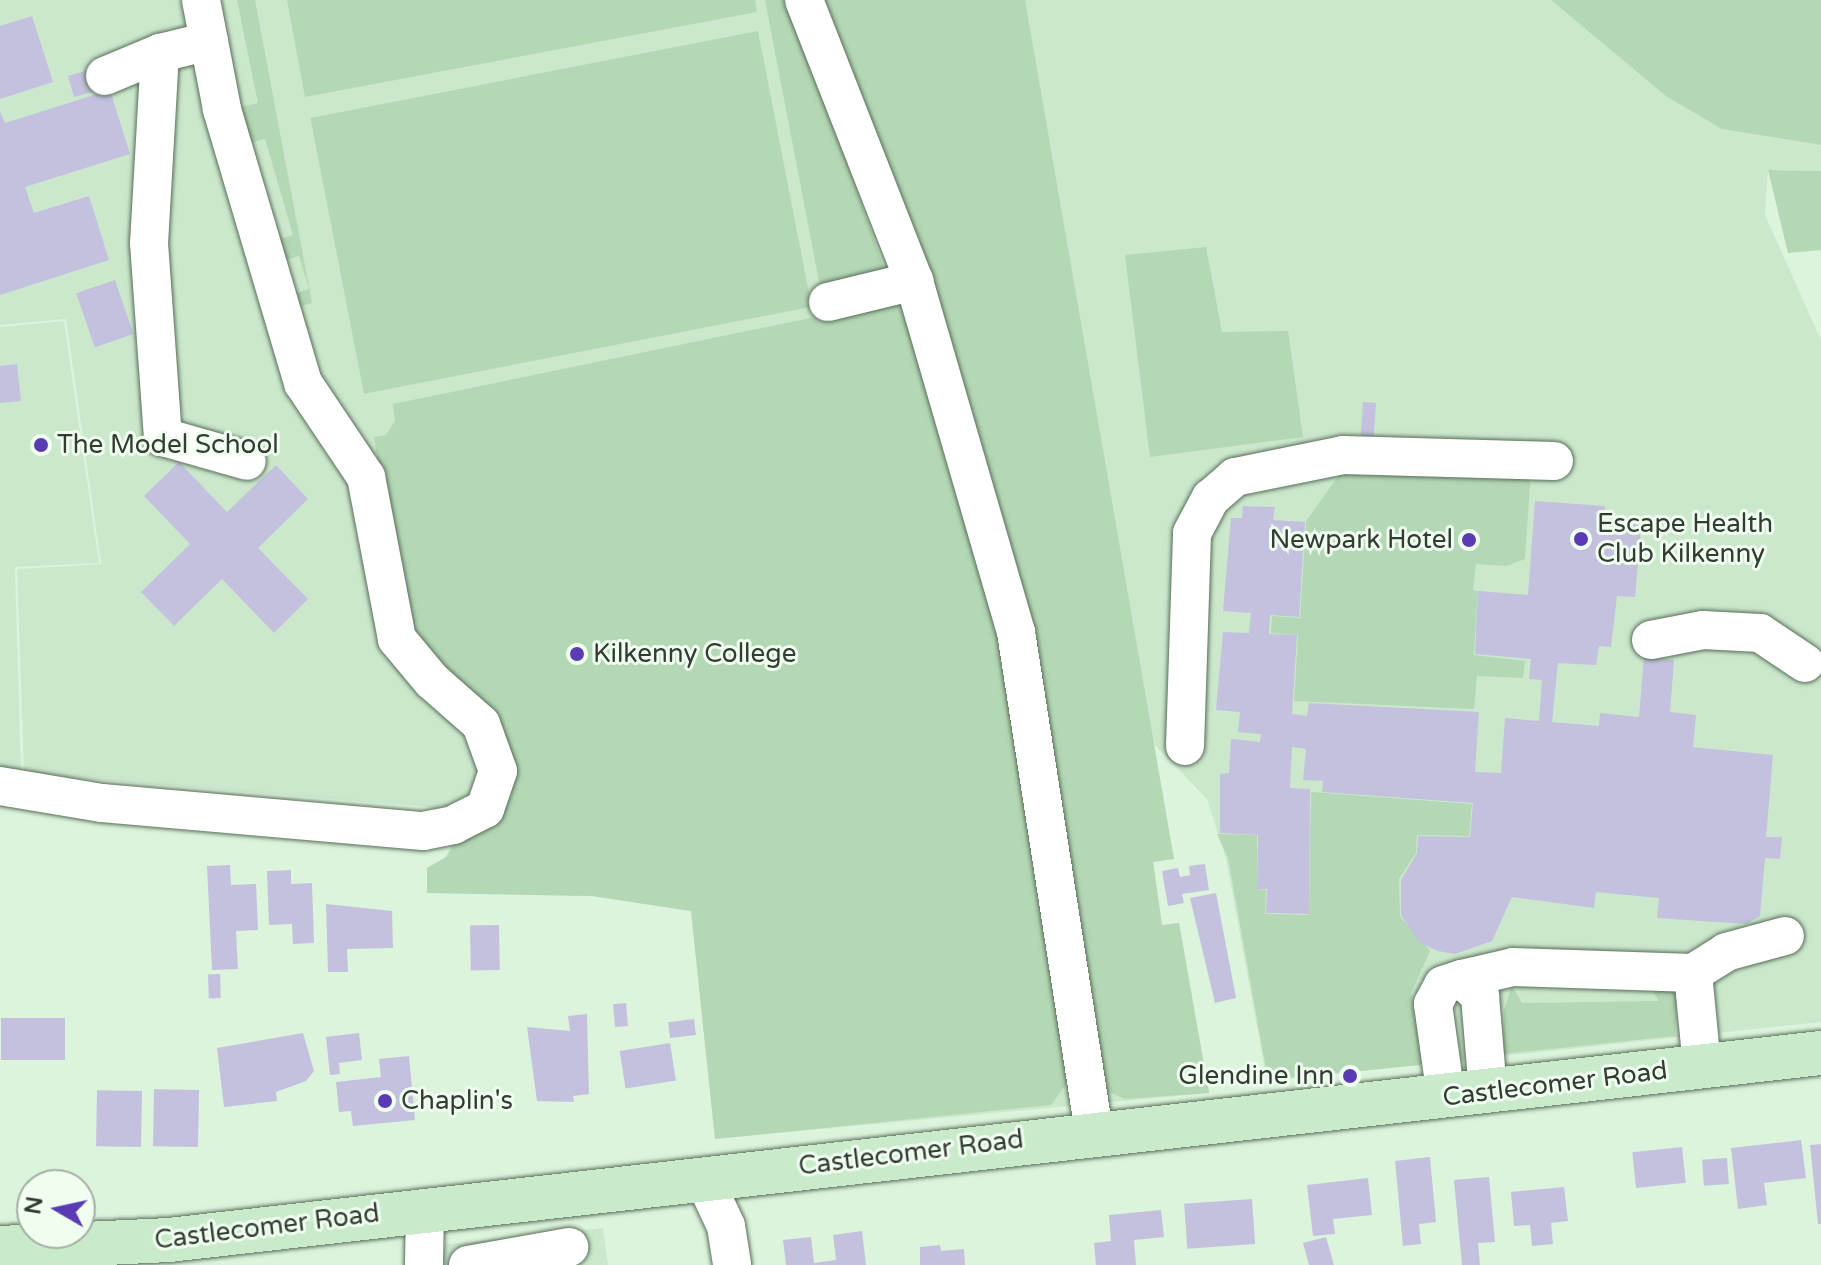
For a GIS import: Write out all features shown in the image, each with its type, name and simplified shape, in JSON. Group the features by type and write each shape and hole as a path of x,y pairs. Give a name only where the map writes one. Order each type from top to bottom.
{"main road":[{"name":"Castlecomer Road","path":"0,1248 170,1252 425,1208 1821,1053"}],"street":[{"path":"0,786 102,803 423,831 453,825 485,809 498,771 481,724 432,681 397,639 366,477 303,383 222,109 201,0"},
{"path":"804,0 914,281 1016,632 1094,1132"},
{"path":"105,76 160,53 209,41"},
{"path":"160,53 149,243 163,437 247,461"},
{"path":"828,302 914,281"},
{"path":"1185,746 1192,533 1211,498 1235,477 1343,455 1554,461"},
{"path":"1651,640 1703,630 1760,633 1805,663"},
{"path":"1446,1097 1433,1004 1443,985 1513,967 1693,973 1726,952 1785,936"},
{"path":"1693,973 1702,1066"},
{"path":"1462,979 1480,996 1488,1091"},
{"path":"703,1177 726,1226 732,1265"},
{"path":"468,1265 570,1256 563,1193"},
{"path":"424,1265 425,1208"}],"shaded area":[{"path":"0,0 1551,0 1722,129 1821,145 1821,171 1768,170 1765,215 1821,340 1821,1022 1267,1081 1226,859 1207,799 1151,741 1174,859 1153,862 1162,925 1179,923 1209,1093 715,1139 691,911 592,896 427,893 427,868 446,857 453,840 446,815 431,807 24,774 17,569 101,564 66,319 0,325"},
{"path":"237,0 255,0 312,303 294,308 290,295 309,289 299,256 280,261 274,241 293,235 265,139 245,144 235,108 258,103"},
{"path":"287,0 755,0 757,12 305,97"},
{"path":"765,0 791,0 887,277 821,292"},
{"path":"811,0 1025,0 1174,859 1153,862 1162,925 1179,923 1209,1093 1125,1099 1102,1089 1024,629"},
{"path":"1551,0 1821,0 1821,145 1722,129 1666,96"},
{"path":"758,31 812,307 364,394 310,118"},
{"path":"1768,170 1821,171 1821,250 1788,253"},
{"path":"1206,247 1222,332 1288,331 1303,437 1150,457 1125,255"},
{"path":"888,302 904,309 1008,632 1069,1080 1051,1105 715,1139 691,911 592,896 427,893 427,868 446,857 509,762 404,631 374,437 386,435 395,421 393,404"},
{"name":"The Model School","path":"64,321 99,563 15,567 21,774 0,771 0,327"},
{"path":"1347,464 1531,469 1525,559 1506,566 1476,564 1473,590 1478,591 1474,655 1525,661 1523,678 1477,676 1474,709 1294,701 1298,635 1271,633 1272,616 1300,618 1306,521"},
{"path":"1311,792 1472,804 1469,836 1417,835 1416,853 1399,879 1400,916 1430,951 1411,993 1425,1059 1420,1065 1268,1080 1228,858 1217,834 1257,835 1257,889 1266,890 1265,914 1309,915"},
{"path":"1646,981 1677,991 1675,1036 1503,1054 1504,1010 1512,986 1522,1003 1659,1001"},
{"path":"603,1228 608,1265 442,1265 442,1245"}],"building":[{"path":"32,16 53,82 0,99 0,26"},
{"path":"92,69 98,90 74,97 68,76"},
{"path":"110,90 130,154 25,187 34,213 89,196 109,260 0,295 0,111 5,123"},
{"path":"115,280 134,334 95,347 76,293"},
{"path":"17,364 21,401 0,403 0,366"},
{"path":"1363,402 1376,403 1374,437 1361,436"},
{"path":"179,462 227,512 276,465 308,499 258,548 308,599 274,633 222,579 174,626 141,592 190,544 144,496"},
{"path":"1535,501 1605,506 1605,522 1641,525 1635,597 1617,596 1611,647 1599,646 1596,665 1558,663 1552,722 1599,726 1600,713 1639,717 1644,656 1674,660 1670,712 1696,715 1693,747 1773,755 1766,837 1782,837 1780,859 1765,858 1760,916 1746,924 1657,918 1659,898 1596,892 1594,908 1512,897 1492,941 1455,954 1438,951 1420,943 1401,915 1401,880 1417,853 1418,836 1470,837 1473,803 1322,792 1323,781 1303,780 1306,749 1292,747 1290,788 1310,789 1309,914 1266,913 1267,889 1257,889 1258,835 1220,833 1220,774 1229,773 1231,739 1260,742 1261,734 1238,732 1240,712 1216,710 1223,632 1249,633 1251,613 1223,611 1231,518 1242,518 1243,506 1275,507 1273,520 1305,522 1299,617 1270,615 1269,634 1297,635 1292,714 1307,716 1309,703 1479,712 1475,772 1501,773 1505,718 1539,721 1542,680 1529,679 1531,659 1475,654 1478,591 1528,595"},
{"path":"1205,864 1209,890 1182,894 1184,903 1168,906 1162,871 1178,868 1180,877 1190,875 1189,866"},
{"path":"230,865 231,885 256,884 258,930 236,931 238,969 212,970 207,866"},
{"path":"291,870 291,884 312,883 314,943 293,944 292,924 269,925 267,871"},
{"path":"1216,893 1236,998 1215,1003 1190,898"},
{"path":"326,904 392,911 393,948 347,949 348,972 328,972"},
{"path":"499,925 500,970 471,970 470,926"},
{"path":"208,974 220,974 221,998 209,998"},
{"path":"626,1003 628,1026 615,1027 613,1004"},
{"path":"587,1014 589,1094 573,1096 574,1102 537,1101 527,1027 570,1031 568,1016"},
{"path":"1,1018 65,1018 65,1060 1,1060"},
{"path":"694,1019 696,1035 670,1038 668,1022"},
{"path":"303,1033 314,1071 306,1081 276,1092 277,1101 224,1107 217,1048"},
{"path":"359,1033 362,1060 339,1063 340,1074 330,1075 326,1037"},
{"path":"670,1043 676,1081 626,1089 620,1051"},
{"path":"409,1056 415,1120 353,1126 351,1111 339,1112 336,1082 381,1077 379,1059"},
{"path":"154,1089 199,1090 198,1147 153,1146"},
{"path":"97,1090 142,1091 141,1147 96,1146"},
{"path":"1801,1140 1806,1178 1764,1183 1767,1205 1738,1209 1731,1148"},
{"path":"1821,1144 1821,1224 1818,1224 1810,1145"},
{"path":"1682,1147 1686,1183 1636,1188 1632,1152"},
{"path":"1430,1157 1436,1222 1419,1224 1421,1244 1403,1246 1395,1161"},
{"path":"1727,1158 1729,1184 1704,1186 1702,1160"},
{"path":"1489,1177 1495,1242 1478,1243 1480,1265 1462,1265 1454,1180"},
{"path":"1368,1178 1372,1215 1333,1219 1335,1234 1313,1236 1307,1185"},
{"path":"1564,1187 1568,1221 1551,1223 1553,1244 1532,1246 1530,1225 1514,1226 1511,1192"},
{"path":"1252,1199 1255,1244 1187,1249 1184,1204"},
{"path":"1161,1210 1164,1237 1134,1240 1136,1265 1096,1265 1094,1243 1111,1241 1109,1215"},
{"path":"862,1231 866,1265 786,1265 783,1240 811,1237 814,1263 836,1260 833,1235"},
{"path":"1326,1237 1334,1265 1309,1265 1303,1243"},
{"path":"940,1245 941,1251 964,1249 965,1265 920,1265 920,1247"}],"place":[{"name":"The Model School","path":"41,445"},
{"name":"Escape Health Club Kilkenny","path":"1581,539"},
{"name":"Newpark Hotel","path":"1469,540"},
{"name":"Kilkenny College","path":"577,654"},
{"name":"Glendine Inn","path":"1350,1076"},
{"name":"Chaplin's","path":"385,1101"}]}
